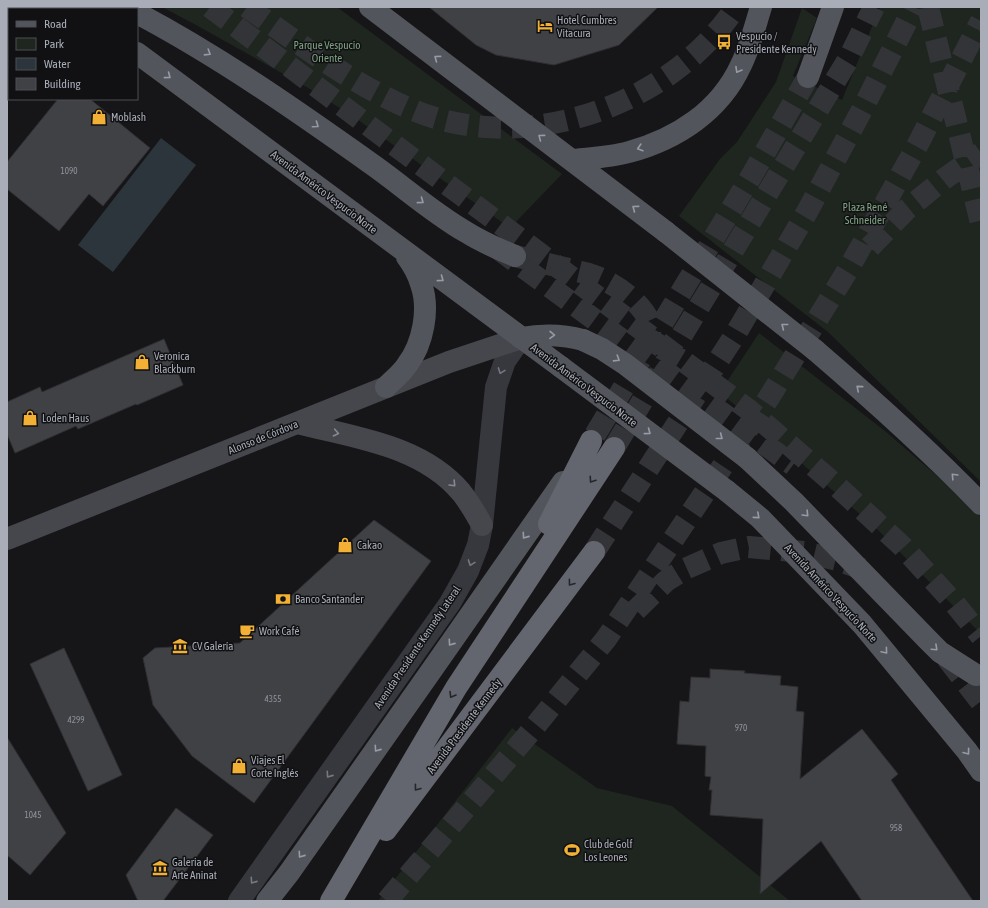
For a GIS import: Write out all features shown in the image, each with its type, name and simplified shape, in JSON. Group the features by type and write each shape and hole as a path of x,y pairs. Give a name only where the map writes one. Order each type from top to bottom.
{"highway":[{"path":"503,615 593,438"},
{"path":"332,901 456,688 614,448"},
{"name":"Avenida Presidente Kennedy","path":"332,901 594,552"}],"main road":[{"path":"370,7 666,232 815,350 890,415 951,472 981,504"},
{"path":"572,160 620,154 648,146 680,132 705,114 724,94 741,66 761,7"},
{"path":"808,77 833,7"},
{"path":"138,14 195,45 262,87 465,232 489,246 515,256"},
{"name":"Avenida Américo Vespucio Norte","path":"138,54 561,367 727,491 760,518 862,624 962,745 981,771"},
{"path":"386,388 407,366 421,339 424,327 425,300 422,285 416,270 404,251"},
{"path":"521,338 554,334 569,336 583,340 602,349 625,364 747,458 794,502 940,652 976,675"},
{"name":"Alonso de Córdova","path":"7,540 449,362 521,338"},
{"path":"298,423 357,437 388,446 416,457 436,469 461,492 482,525"},
{"path":"267,901 289,873 593,438"}],"street":[{"name":"Avenida Presidente Kennedy Lateral","path":"239,901 450,603 468,571 478,544 482,525 496,387 505,361 521,338"}],"green space":[{"name":"Parque Vespucio Oriente","path":"162,7 337,7 562,174 510,228 354,117 305,86"},
{"name":"Plaza René Schneider","path":"880,7 981,7 981,482 828,332 679,216 720,159 737,142 776,82 802,8 817,18 793,76 842,100"},
{"path":"759,333 885,431 936,475 981,517 981,634 878,530 720,392"},
{"name":"Club de Golf Los Leones","path":"512,728 597,788 672,806 790,901 378,901"}],"water":[{"path":"161,138 196,165 113,272 78,245"}],"building":[{"name":"Hotel Cumbres Vitacura","path":"429,7 658,7 619,45 554,65 496,55 476,45"},
{"path":"57,100 91,100 150,148 103,206 89,194 59,231 7,189 7,162"},
{"name":"Veronica Blackburn","path":"164,339 183,385 78,429 76,426 15,453 7,434 7,402 40,387 42,392"},
{"path":"374,520 431,561 254,803 192,756 153,705 143,658 155,648 240,643"},
{"path":"64,648 122,775 88,791 30,664"},
{"path":"710,669 745,671 744,673 781,676 780,685 798,687 796,711 804,712 800,779 862,729 898,774 891,780 973,901 862,901 821,841 760,894 763,819 710,815 712,790 709,790 711,777 705,776 706,746 677,744 680,701 689,702 691,677 710,678"},
{"path":"7,737 66,833 30,875 7,855"},
{"name":"Galeria de Arte Aninat","path":"176,808 213,835 163,901 138,901 126,875"}],"tunnel":[{"path":"210,7 749,410 838,487 902,546 955,604 981,636"},
{"path":"247,7 327,63 369,89 391,100 413,110 456,123 501,128 547,124 592,113 634,95 673,71 708,42 736,7"},
{"path":"614,448 849,58 874,7"},
{"path":"594,552 735,335 807,212 863,108 914,7"},
{"path":"928,7 981,223"},
{"path":"387,901 532,730 606,639 770,396 849,268 917,146 981,21"},
{"path":"595,435 752,175 808,77"},
{"path":"870,247 907,209 944,179 981,153"},
{"path":"497,248 793,465"},
{"path":"515,256 589,274 606,281 624,292 639,306 649,321 650,331 648,349"},
{"path":"636,610 666,581 685,569 721,553 749,547 804,552 837,560 862,569"},
{"path":"947,658 981,702"}],"place":[{"name":"Hotel Cumbres Vitacura","path":"545,26"},
{"name":"Vespucio / Presidente Kennedy","path":"724,42"},
{"name":"Moblash","path":"99,117"},
{"name":"Veronica Blackburn","path":"142,362"},
{"name":"Loden Haus","path":"30,418"},
{"name":"Cakao","path":"345,545"},
{"name":"Banco Santander","path":"283,599"},
{"name":"Work Café","path":"247,631"},
{"name":"CV Galería","path":"180,646"},
{"name":"Viajes El Corte Inglés","path":"239,766"},
{"name":"Club de Golf Los Leones","path":"572,850"},
{"name":"Galeria de Arte Aninat","path":"160,868"}]}
